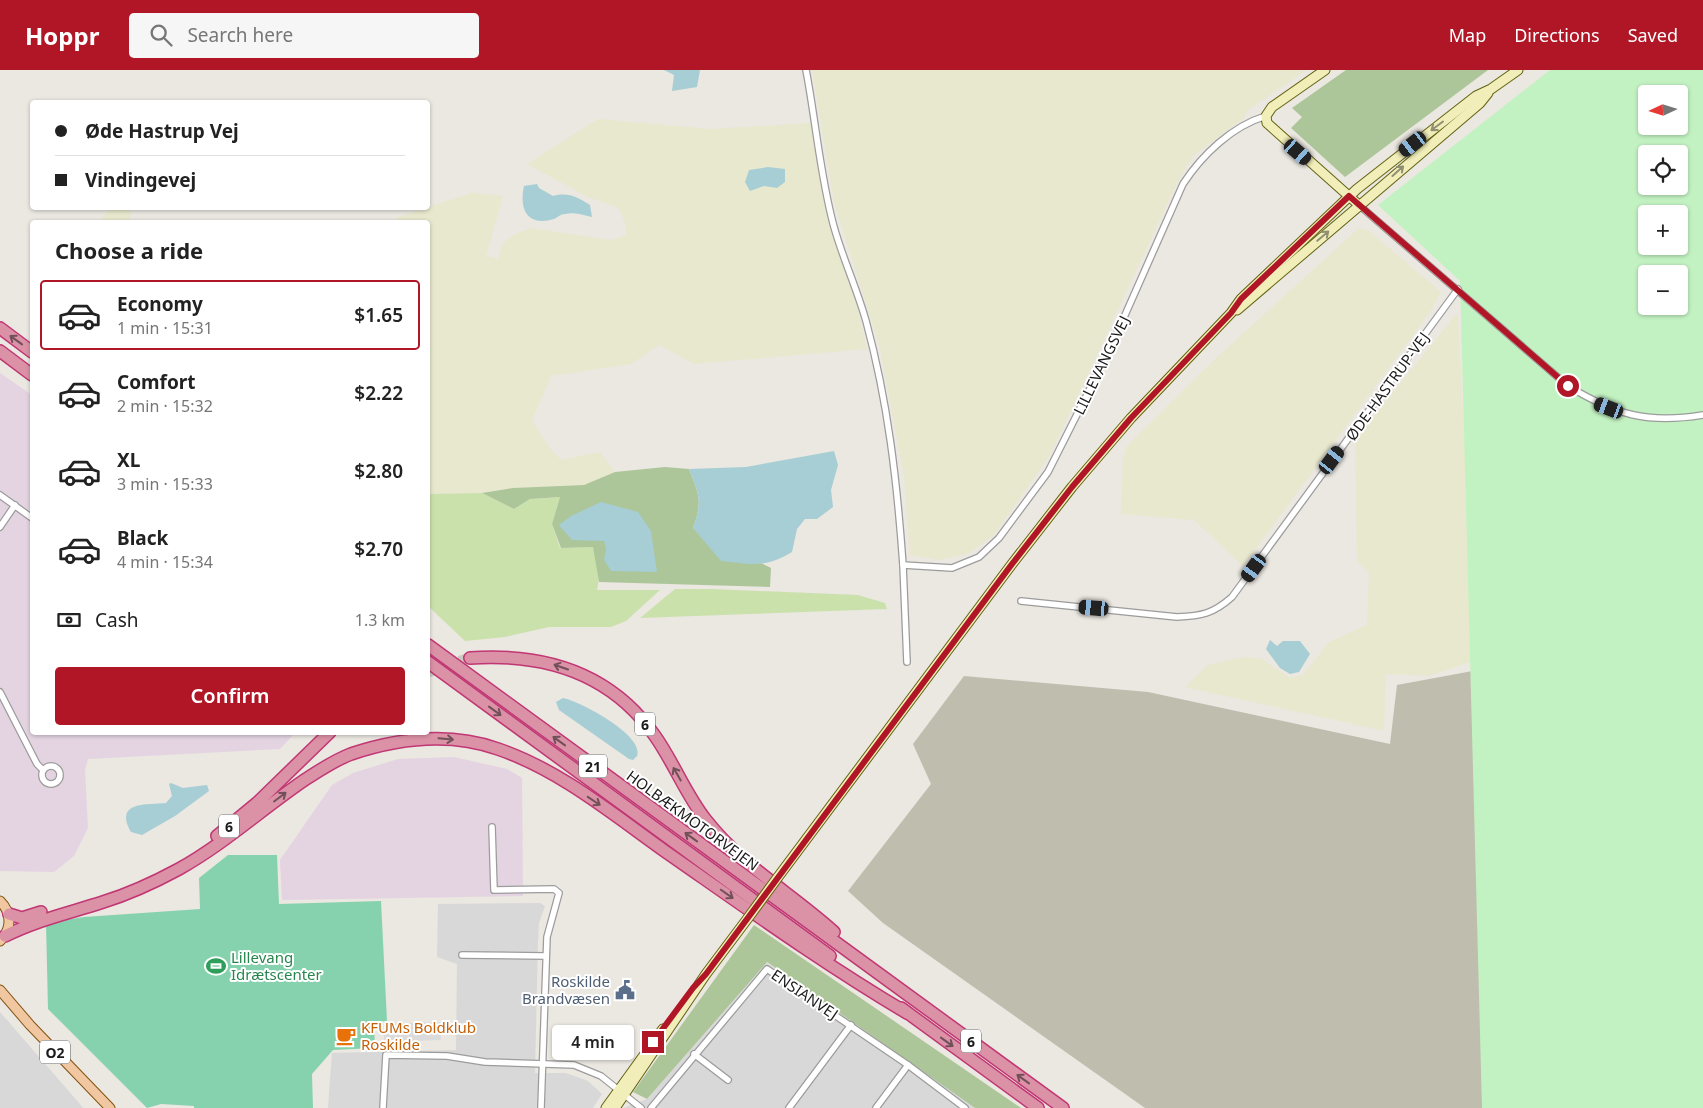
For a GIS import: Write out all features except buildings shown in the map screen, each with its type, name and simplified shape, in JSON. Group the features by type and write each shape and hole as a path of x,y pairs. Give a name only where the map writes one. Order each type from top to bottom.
{"highway":[{"path":"0,328 30,350"},
{"path":"0,351 30,373"},
{"name":"HOLBÆKMOTORVEJEN","path":"430,646 1063,1108"},
{"name":"6","path":"470,658 498,656 526,658 558,665 587,676 616,694 656,736 705,820 730,847 764,878 829,928 879,974"},
{"name":"HOLBÆKMOTORVEJEN","path":"430,663 1038,1108"},
{"name":"6","path":"9,914 22,918 90,899 132,885 180,860 215,837 257,803 327,735"},
{"name":"6","path":"2,938 46,918 104,902 146,885 180,868 224,839 324,767 348,755 409,739 437,738 470,742 499,749 573,787 851,980 907,1013"}],"main road":[{"path":"1324,70 1272,107 1266,116 1271,128 1360,206"},
{"path":"606,1108 622,1091 693,988 706,974 1006,572 1072,487 1131,418 1231,313 1241,299 1349,196 1476,96 1491,89 1518,70"},
{"path":"1231,313 1246,304 1360,206 1428,144 1480,103 1491,89"},
{"path":"0,901 9,914"},
{"name":"6","path":"2,938 10,923 9,914"},
{"name":"O2","path":"0,990 30,1025 110,1108"},
{"path":"615,1108 622,1091"}],"street":[{"path":"806,70 834,227 866,320 889,431 896,474 903,565 907,662"},
{"name":"LILLEVANGSVEJ","path":"903,565 938,568 965,565 990,549 999,538 1055,461 1110,350 1183,184 1197,164 1219,143 1250,121 1266,116"},
{"path":"1360,206 1568,386 1597,404 1622,413 1649,418 1685,418 1703,415"},
{"name":"ØDE-HASTRUP-VEJ","path":"1021,602 1177,616 1200,616 1218,609 1232,597 1458,289"},
{"path":"0,494 30,516"},
{"path":"0,527 15,505"},
{"path":"0,692 37,764 43,770"},
{"path":"492,827 494,890 558,890 548,933 546,956 541,1108"},
{"path":"462,955 546,956"},
{"name":"ENSIANVEJ","path":"651,1108 694,1054 767,969 908,1065 964,1108"},
{"path":"789,1108 851,1025"},
{"path":"694,1054 728,1080"},
{"path":"383,1108 386,1055 447,1056 484,1062 581,1066 601,1076 641,1108"},
{"path":"876,1108 908,1065"}],"shaded area":[{"path":"0,373 30,394 30,735 293,735 280,749 88,759 85,770 88,828 74,856 54,872 0,871"},
{"path":"1478,670 1703,1108 1145,1108 883,923 848,891 931,784 913,744 964,676 1148,692 1390,744 1397,685"},
{"path":"454,757 507,769 522,778 523,896 282,900 280,860 332,785 353,773 398,759"},
{"path":"540,903 545,906 539,923 535,1073 566,1073 588,1081 602,1094 593,1108 328,1108 332,1053 456,1050 457,964 437,957 438,904"},
{"path":"766,962 975,1108 623,1108 647,1099"},
{"path":"0,1012 79,1103 83,1108 0,1108"},
{"path":"440,1022 441,1040 384,1042 384,1024"}],"green space":[{"path":"812,70 1307,70 1248,110 1244,118 1193,156 1177,183 1050,455 994,535 968,554 938,560 910,555 904,476 880,348 834,202"},
{"path":"1346,70 1488,70 1345,177 1291,128 1302,117 1292,108"},
{"path":"1550,70 1703,70 1703,1108 1482,1108 1460,281 1378,205"},
{"path":"598,119 711,129 811,123 827,213 855,298 867,349 694,364 659,345 631,364 551,376 532,420 549,447 561,460 600,452 615,472 584,485 513,488 482,493 430,494 430,220 397,220 398,217 419,210 430,210 430,206 471,193 503,196 486,256 498,259 502,244 515,234 531,228 611,240 626,235 626,226 619,208 588,197 527,164"},
{"path":"108,210 131,211 130,220 102,220"},
{"path":"1359,228 1369,231 1441,292 1430,312 1243,566 1194,520 1121,514 1123,460 1127,446 1214,360"},
{"path":"1458,312 1470,556 1470,662 1429,676 1386,674 1384,731 1185,687 1208,665 1244,657 1262,659 1290,678 1303,675 1329,642 1367,625 1369,572 1357,561 1355,440"},
{"path":"665,467 689,469 699,504 693,528 771,568 770,587 599,582 593,547 561,548 552,524 560,497 530,499 514,509 482,493 513,488 584,485 615,472"},
{"path":"482,493 514,509 530,499 560,497 552,524 560,548 593,547 599,574 597,590 660,590 626,621 611,627 549,627 505,637 465,641 430,608 430,494"},
{"path":"675,589 858,595 885,603 887,609 640,618"},
{"name":"Lillevang Idrætscenter","path":"228,855 277,855 279,904 381,901 387,1021 374,1022 375,1048 333,1050 312,1074 313,1108 194,1108 194,1106 161,1104 147,1108 48,1009 46,923 84,917 200,909 199,878"},
{"path":"754,925 1021,1108 975,1108 767,962 647,1099 633,1092"}],"water":[{"path":"664,70 700,70 697,87 672,91 674,75"},
{"path":"768,167 785,169 785,182 777,188 764,186 750,191 745,182 749,170"},
{"path":"537,184 539,188 553,196 568,195 590,205 592,217 572,213 562,214 554,219 545,221 531,218 524,209 524,186"},
{"path":"834,451 838,465 831,490 833,507 817,519 805,519 797,529 792,552 765,563 749,564 721,561 693,528 699,504 689,469 746,467"},
{"path":"601,502 638,512 651,531 657,572 611,571 604,560 606,549 604,541 572,540 559,525 571,516"},
{"path":"1270,640 1277,646 1283,641 1300,641 1310,654 1299,672 1290,674 1280,668 1266,649"},
{"path":"563,698 583,706 621,729 637,748 637,756 633,760 629,759 559,710 556,702"},
{"path":"171,783 183,788 207,785 209,791 175,816 142,835 131,832 126,815 129,810 142,805 166,803 172,796 169,784"}],"tunnel":[{"path":"430,671 470,658"}],"place":[{"name":"Lillevang Idrætscenter","path":"216,966"},
{"name":"Roskilde Brandvæsen","path":"625,990"},
{"name":"KFUMs Boldklub Roskilde","path":"346,1036"}],"route":[{"path":"653,1042 1072,487 1131,418 1231,313 1241,299 1349,196 1568,386"}]}
